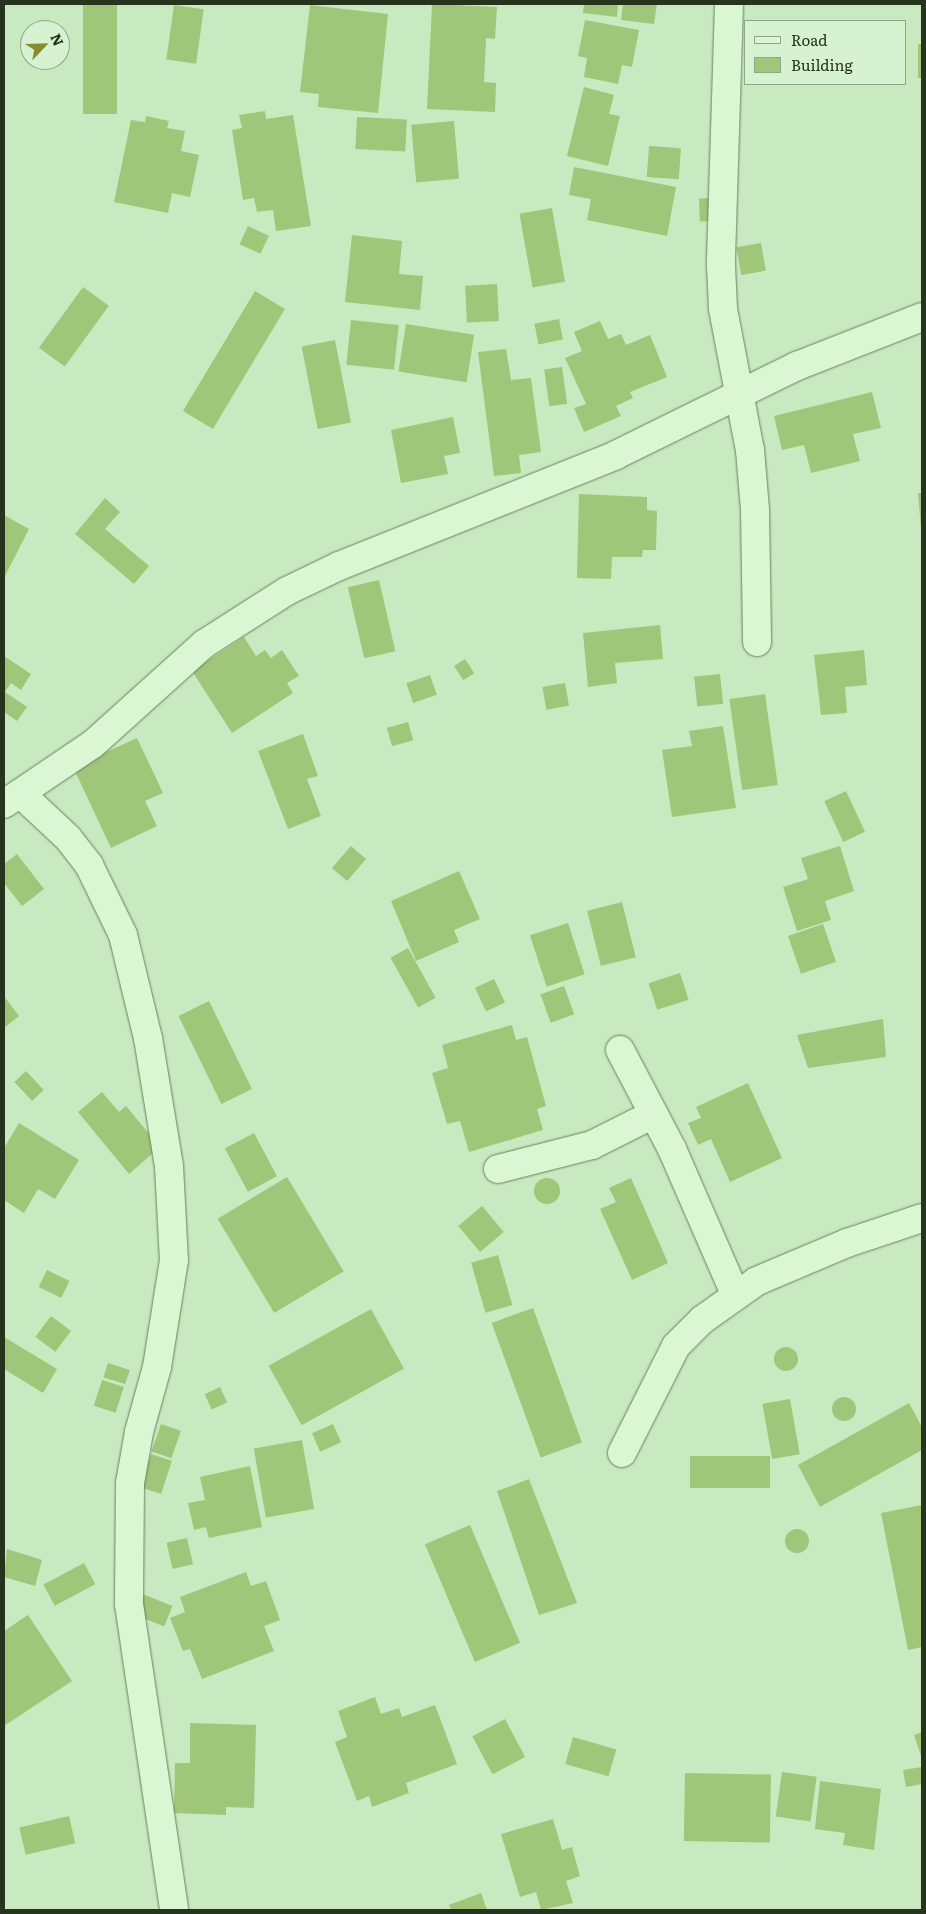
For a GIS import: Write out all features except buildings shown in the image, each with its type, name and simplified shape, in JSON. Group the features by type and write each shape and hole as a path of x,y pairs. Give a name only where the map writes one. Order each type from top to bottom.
{"street":[{"path":"729,4 721,265 723,309 741,397 755,510 757,642"},
{"path":"174,1910 128,1604 130,1483 139,1432 158,1367 174,1260 169,1166 148,1038 123,935 89,865 68,838 13,799 93,744 204,644 287,591 339,566 616,455 741,397 798,366 922,318"},
{"path":"620,1050 672,1149 735,1294"},
{"path":"498,1169 592,1145 654,1114"},
{"path":"622,1453 676,1346 702,1320 735,1294 847,1243 922,1218"}]}
